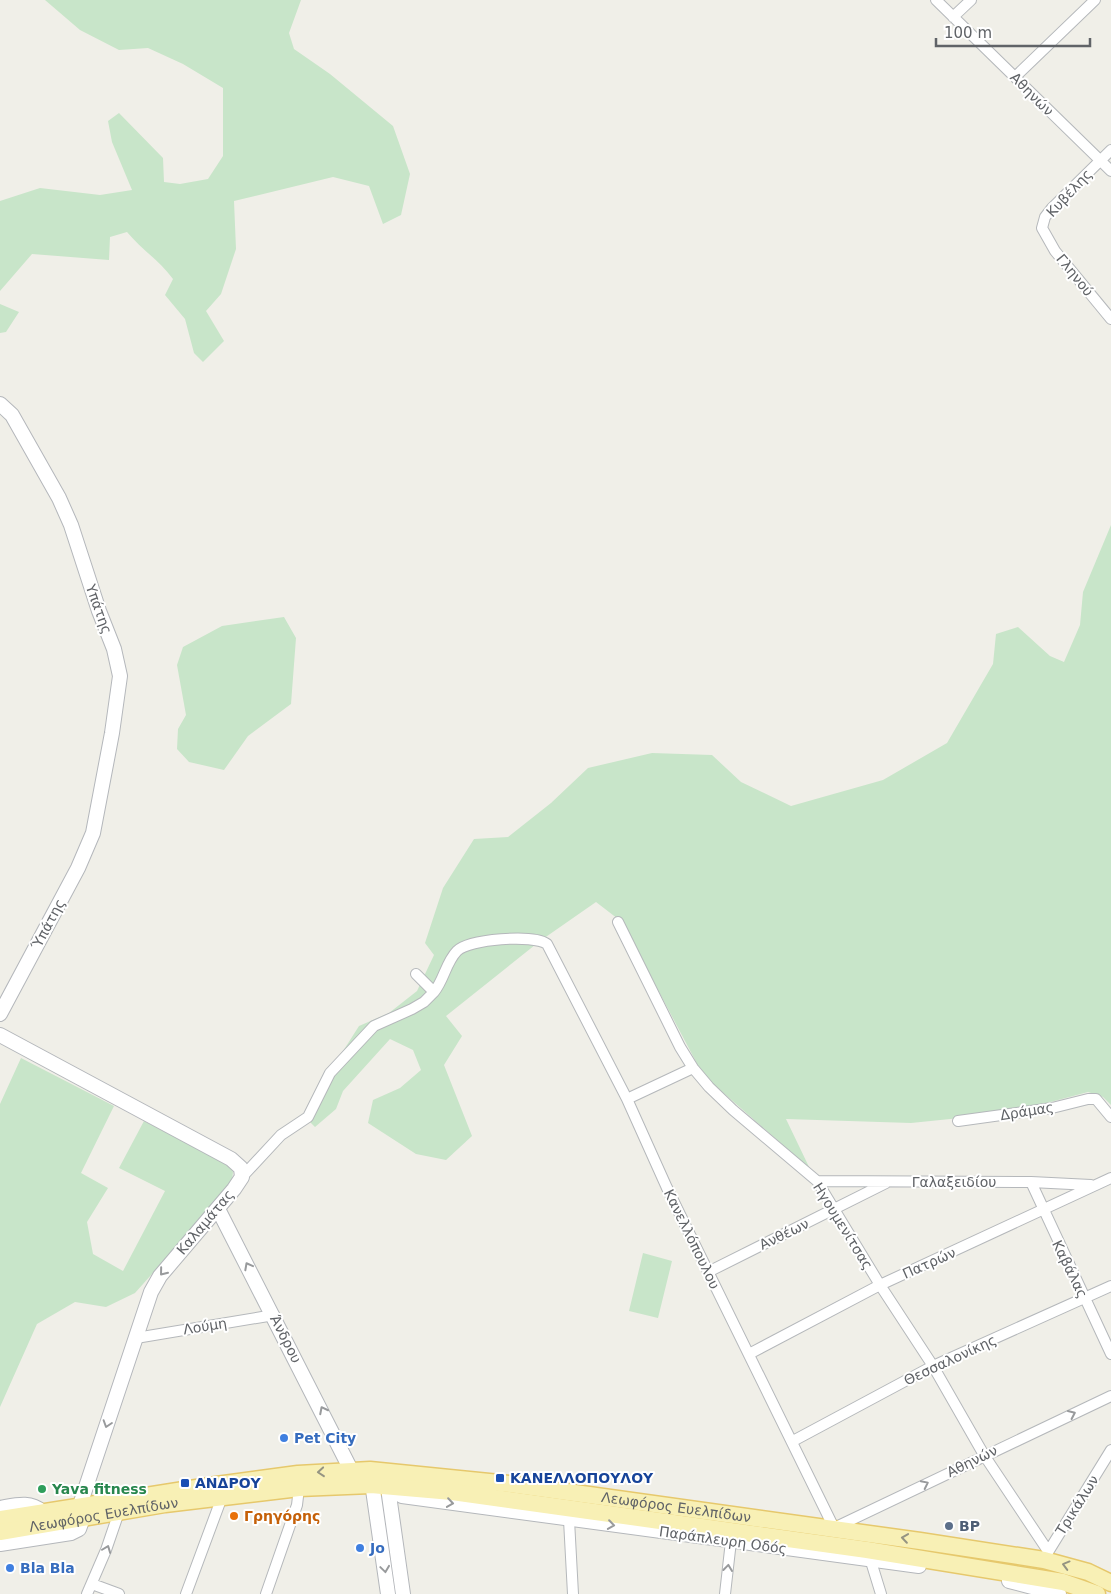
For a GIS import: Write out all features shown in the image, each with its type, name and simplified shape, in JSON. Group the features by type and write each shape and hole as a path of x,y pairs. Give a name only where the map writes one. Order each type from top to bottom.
{"main road":[{"name":"Λεωφόρος Ευελπίδων","path":"0,1532 82,1512 229,1483 352,1470 379,1478 452,1492 869,1555 1063,1582 1097,1594"},
{"name":"Λεωφόρος Ευελπίδων","path":"0,1519 43,1512 119,1512 222,1497 379,1478 510,1484 1046,1556 1111,1583"}],"street":[{"name":"Αθηνών","path":"936,0 1111,171"},
{"path":"953,17 970,0"},
{"path":"1015,77 1095,0"},
{"name":"Κυβέλης","path":"1042,228 1045,217 1052,208 1111,150"},
{"name":"Γληνού","path":"1042,228 1055,251 1111,319"},
{"name":"Υπάτης","path":"0,404 12,415 59,498 71,525 99,611 114,649 118,667 119,692 93,833"},
{"name":"Ύπάτης","path":"0,1014 78,868 93,833"},
{"name":"Ηγουμενίτσας","path":"618,922 680,1047 693,1068 708,1087 733,1110 817,1181 880,1285 933,1366 984,1455 1046,1556"},
{"name":"Κανελλόπουλου","path":"434,992 442,982 457,951 466,945 526,937 544,942 551,950 627,1099 708,1272 793,1441 834,1528"},
{"path":"242,1177 281,1135 308,1116 330,1073 374,1026 418,1005 434,992 416,974"},
{"name":"Καλαμάτας","path":"0,1035 231,1158 242,1168 242,1177 218,1209 155,1284 136,1338 82,1512"},
{"path":"627,1099 693,1068"},
{"name":"Δράμας","path":"958,1121 1052,1108 1088,1099 1096,1099 1111,1117"},
{"name":"Πατρών","path":"749,1354 880,1285 1043,1211 1092,1185 1111,1178"},
{"name":"Γαλαξειδίου","path":"817,1181 1031,1182 1092,1185"},
{"name":"Ανθέων","path":"708,1272 886,1182"},
{"name":"Καβάλας","path":"1031,1182 1111,1354"},
{"name":"Άνδρου","path":"218,1209 352,1470"},
{"name":"Θεσσαλονίκης","path":"793,1441 933,1366 1111,1286"},
{"name":"Λούμη","path":"136,1338 274,1315"},
{"name":"Αθηνών","path":"834,1528 1111,1396"},
{"name":"Τρικάλων","path":"1046,1556 1110,1456"},
{"path":"379,1478 388,1594"},
{"path":"379,1478 403,1594"},
{"name":"Παράπλευρη Οδός","path":"379,1478 402,1496 731,1541 869,1555 1026,1584 1059,1594"},
{"path":"266,1594 297,1505 299,1488"},
{"path":"186,1594 222,1497"},
{"path":"0,1508 25,1504 35,1506 43,1512"},
{"path":"0,1544 71,1533 79,1529 82,1512"},
{"path":"119,1512 90,1589 119,1594"},
{"path":"569,1520 573,1594"},
{"path":"725,1594 731,1541"},
{"path":"869,1555 881,1594"}],"green space":[{"path":"45,0 301,0 289,33 294,49 330,74 393,126 410,174 401,215 383,224 369,186 333,177 234,201 236,249 221,294 206,311 224,341 203,362 194,353 185,319 165,295 173,279 127,232 110,237 109,260 32,254 0,291 0,201 40,188 100,195 132,190 112,142 108,121 119,113 163,158 164,182 180,184 208,179 223,156 223,88 183,64 148,48 119,50 80,30"},
{"path":"0,304 19,312 6,332 0,333"},
{"path":"1111,525 1111,1105 1103,1097 1088,1092 1009,1113 911,1123 786,1119 810,1169 703,1075 622,922 596,902 540,941 446,1016 462,1036 444,1065 472,1136 446,1160 416,1154 368,1123 373,1100 400,1088 421,1070 413,1050 390,1039 343,1091 336,1109 315,1127 308,1120 310,1103 359,1026 389,1013 417,991 434,955 425,943 443,888 474,839 508,837 551,803 588,768 652,753 712,755 741,782 791,806 883,780 947,743 993,664 996,634 1018,627 1050,656 1064,662 1080,625 1083,592"},
{"path":"284,617 296,638 291,704 248,736 224,770 189,762 177,749 178,729 186,715 177,665 183,647 222,626"},
{"path":"21,1058 114,1106 81,1173 108,1188 87,1222 93,1254 123,1271 165,1191 119,1168 144,1121 230,1166 233,1172 232,1181 218,1200 135,1293 106,1307 75,1302 37,1324 0,1407 0,1104"},
{"path":"643,1253 672,1261 658,1318 629,1311"}],"place":[{"name":"Pet City","path":"284,1438"},
{"name":"ΚΑΝΕΛΛΟΠΟΥΛΟΥ","path":"500,1478"},
{"name":"ΑΝΔΡΟΥ","path":"185,1483"},
{"name":"Yava fitness","path":"42,1489"},
{"name":"Γρηγόρης","path":"234,1516"},
{"name":"BP","path":"949,1526"},
{"name":"Jo","path":"360,1548"},
{"name":"Bla Bla","path":"10,1568"}]}
